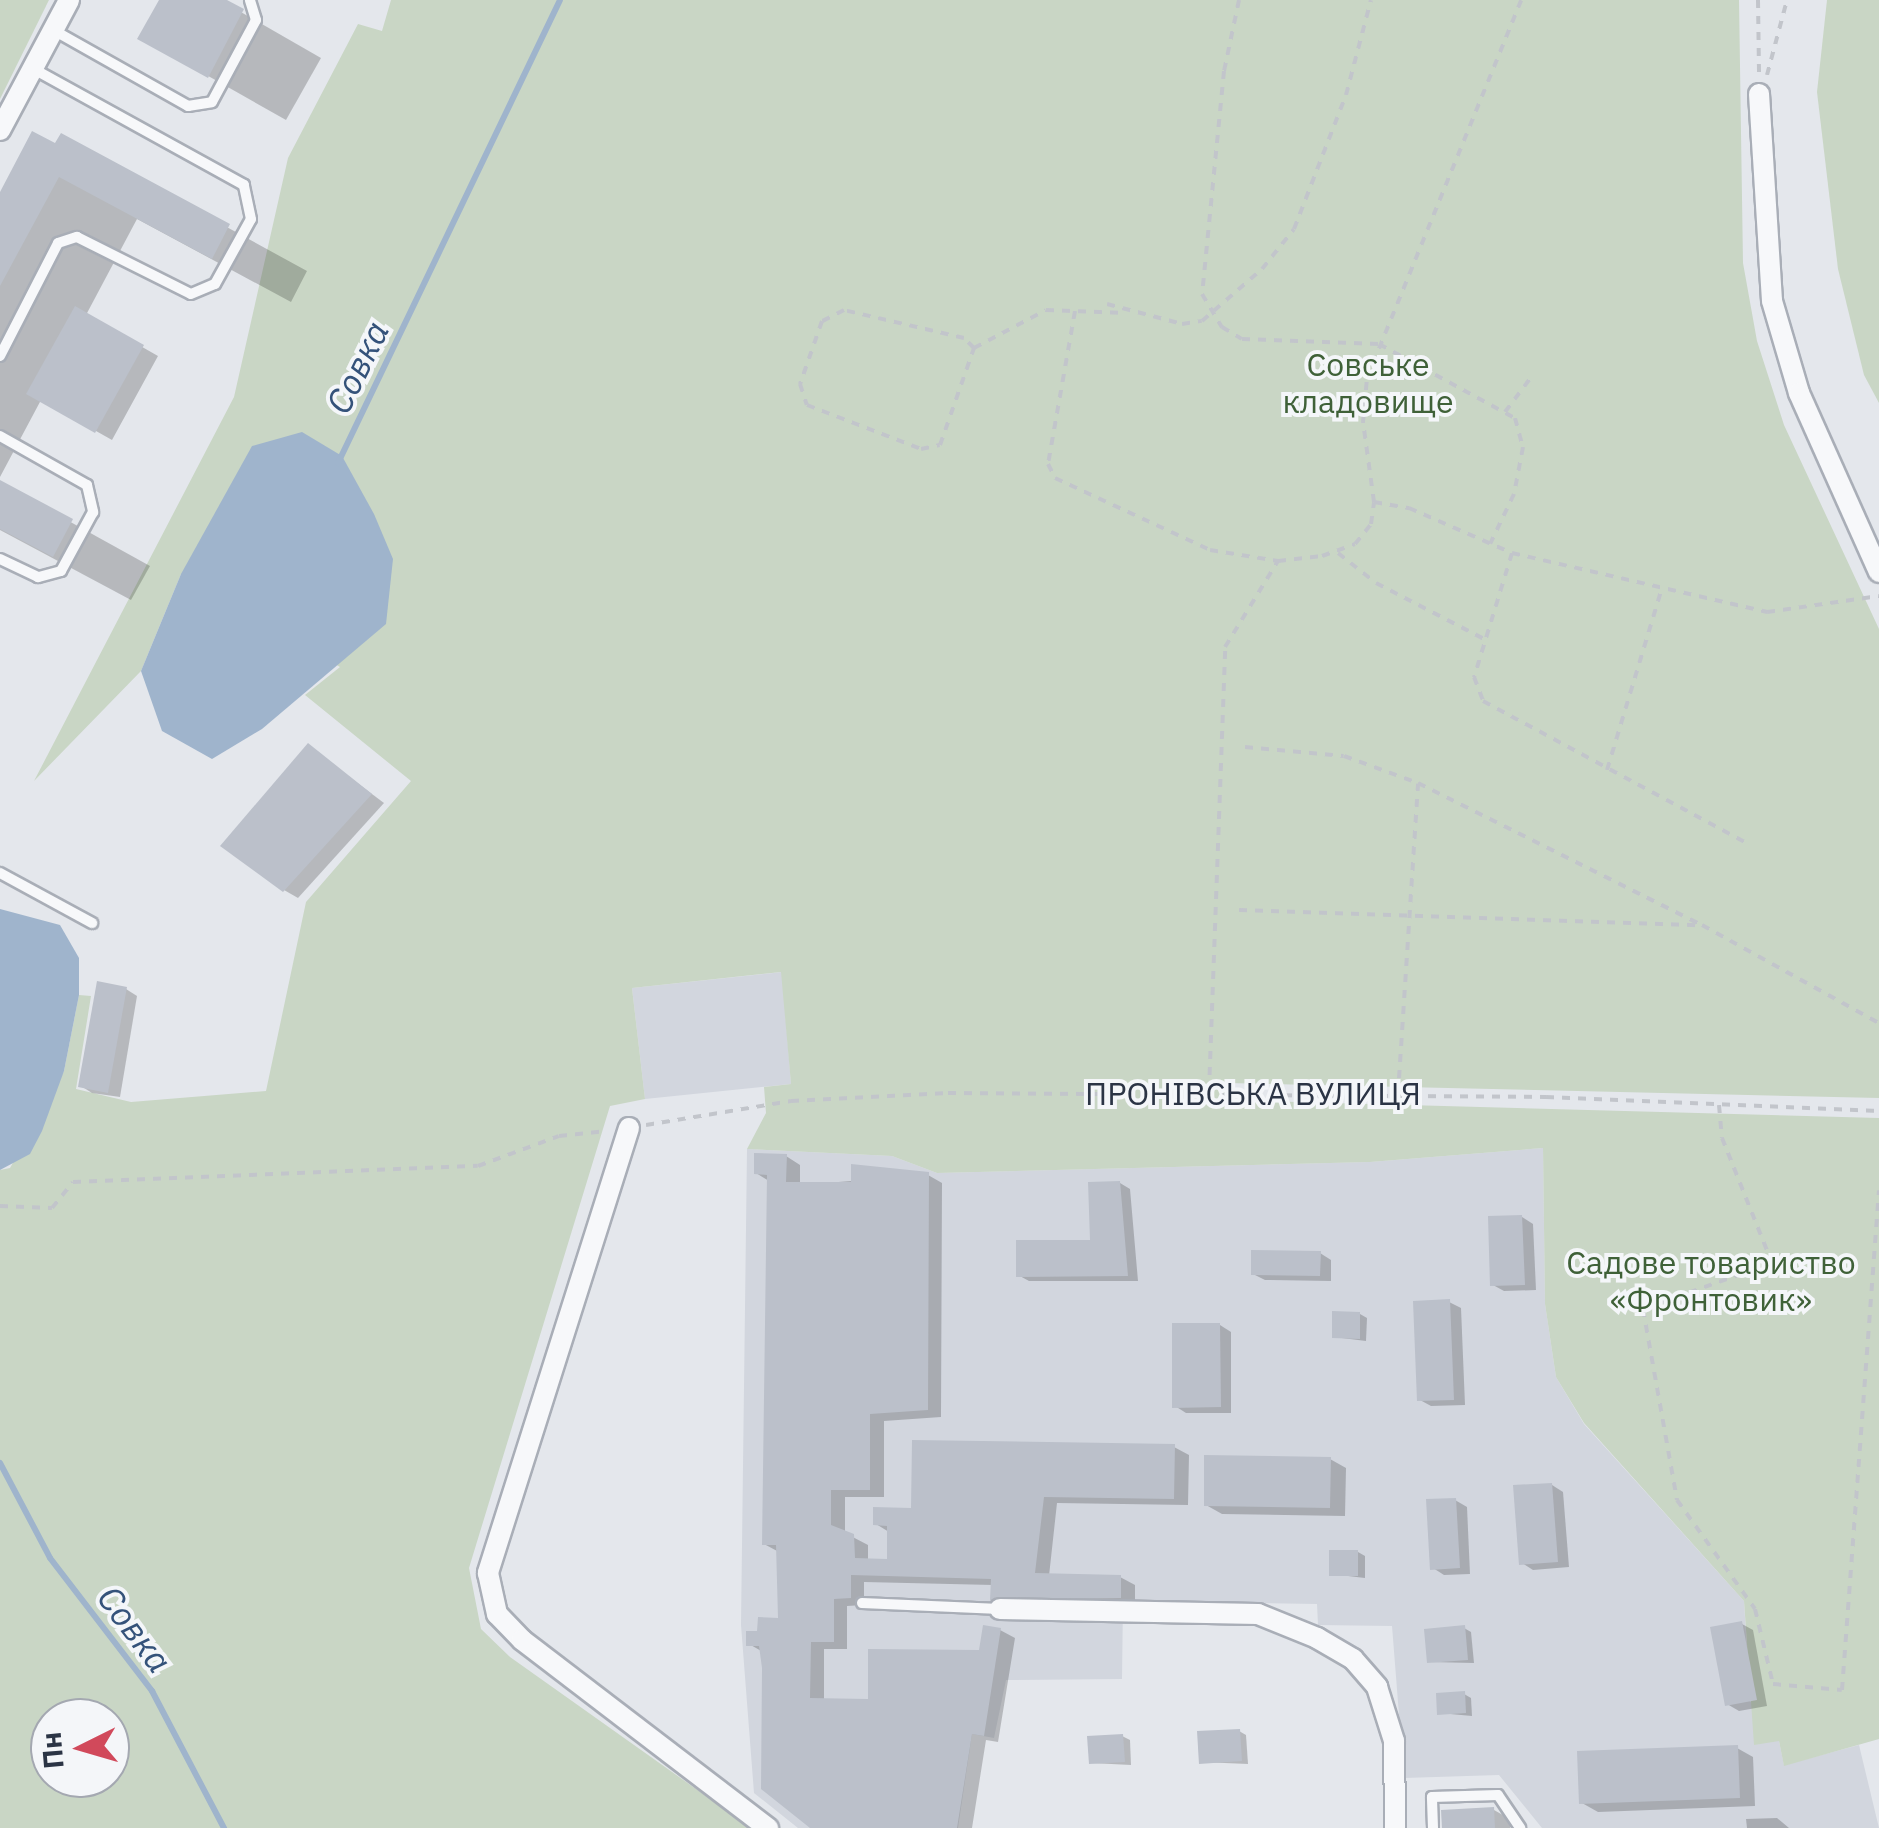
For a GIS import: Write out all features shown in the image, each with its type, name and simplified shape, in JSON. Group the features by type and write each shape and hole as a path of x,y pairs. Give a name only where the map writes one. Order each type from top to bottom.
{"street":[{"path":"0,130 70,0"},
{"path":"1759,94 1763,236 1772,301 1798,392 1879,572"},
{"path":"629,1128 488,1574 498,1614 522,1640 768,1828"},
{"path":"1000,1609 1258,1614 1317,1638 1352,1659 1377,1687 1394,1741 1395,1828"}],"lane":[{"path":"55,32 188,106 212,102 256,20 250,0"},
{"path":"0,356 58,242 77,237 191,294 215,284 251,219 244,186 34,69"},
{"path":"0,436 87,485 94,512 61,571 38,577 0,559"},
{"path":"0,873 92,923"},
{"path":"862,1604 1000,1609"},
{"path":"1433,1828 1432,1797 1498,1795 1520,1828"}],"path":[{"path":"1239,0 1224,71 1202,294 1214,314 1242,339 1379,344 1505,412 1522,427 1523,447 1514,494 1490,544"},
{"path":"974,348 964,338 844,310 822,321 800,384 807,405 921,449 940,445 974,348 1046,310 1126,313 1182,324 1214,314 1294,229 1346,95 1371,0"},
{"path":"1075,311 1048,464 1055,478 1210,550 1278,561 1337,552 1364,536 1374,502 1362,422 1379,344 1520,0"},
{"path":"1758,0 1759,94"},
{"path":"1759,94 1787,0"},
{"path":"1107,304 1126,313"},
{"path":"1505,412 1532,376"},
{"path":"1374,502 1410,508 1512,553 1767,612 1879,596"},
{"path":"1337,552 1376,583 1484,639"},
{"path":"1512,553 1474,677 1483,701 1750,845"},
{"path":"1209,1091 1225,646 1278,561"},
{"path":"1608,770 1662,588"},
{"path":"1245,748 1344,756 1418,783 1702,925 1879,1022"},
{"path":"1398,1094 1418,783"},
{"path":"1239,910 1702,925"},
{"name":"ПРОНІВСЬКА ВУЛИЦЯ","path":"2,1206 52,1208 73,1182 478,1166 559,1136 792,1101 1209,1091 1879,1111"},
{"path":"1719,1104 1722,1138 1772,1263 1643,1309 1677,1500 1755,1609 1773,1684 1842,1690 1879,1190"}],"shaded area":[{"path":"782,972 791,1084 645,1099 632,988"},
{"path":"1543,1148 1545,1304 1556,1377 1584,1424 1744,1601 1750,1701 1779,1741 1784,1765 1859,1745 1879,1828 1542,1828 1499,1775 1404,1778 1392,1626 1318,1625 1317,1604 1123,1601 1122,1679 1006,1680 994,1738 972,1734 958,1828 798,1828 754,1793 741,1625 747,1149 892,1156 937,1173 1370,1162"}],"green space":[{"path":"0,0 49,0 0,99"},
{"path":"391,0 1739,0 1743,263 1757,341 1784,425 1879,629 1879,1098 1228,1083 1227,1100 1879,1118 1879,1739 1784,1766 1779,1741 1754,1745 1744,1601 1584,1423 1556,1377 1545,1304 1543,1148 1370,1162 937,1173 892,1156 747,1149 766,1113 764,1087 791,1084 781,972 632,988 645,1099 610,1106 469,1568 481,1629 510,1657 751,1828 0,1828 0,1170 10,1168 64,1071 79,995 91,996 76,1089 131,1102 266,1091 306,902 411,781 305,695 340,667 181,574 141,671 34,781 234,397 288,158 358,24 382,31"},
{"path":"1827,0 1879,0 1879,403 1864,375 1838,269 1817,92"}],"water":[{"path":"302,432 342,456 374,514 393,559 386,624 262,729 212,759 162,731 141,671 181,574 252,446"},
{"path":"0,909 60,925 79,958 79,995 64,1071 42,1131 30,1154 0,1170"}],"building":[{"path":"159,0 227,0 244,9 208,78 137,39"},
{"path":"32,131 55,143 61,133 230,224 212,259 59,177 0,286 0,192"},
{"path":"75,306 144,345 95,433 26,394"},
{"path":"0,480 73,519 53,557 0,529"},
{"path":"308,743 372,794 283,892 220,846"},
{"path":"97,981 127,987 108,1093 78,1087"},
{"path":"754,1153 787,1154 786,1182 851,1182 851,1164 929,1172 928,1410 870,1414 870,1490 831,1490 831,1525 854,1534 855,1558 887,1559 887,1526 873,1525 873,1507 911,1508 912,1440 1175,1444 1174,1499 1044,1497 1035,1573 1121,1575 1121,1598 990,1600 991,1579 851,1575 851,1598 834,1599 834,1642 811,1642 810,1698 868,1699 868,1649 979,1650 983,1625 1001,1628 984,1736 972,1734 957,1828 810,1828 761,1789 762,1668 759,1646 746,1646 746,1631 757,1631 758,1617 778,1618 776,1545 762,1545 767,1175 754,1174"},
{"path":"1120,1181 1128,1276 1016,1277 1016,1240 1090,1240 1088,1182"},
{"path":"1522,1215 1525,1285 1490,1286 1488,1216"},
{"path":"1251,1250 1321,1251 1320,1276 1251,1275"},
{"path":"1450,1299 1454,1400 1417,1401 1413,1301"},
{"path":"1332,1311 1360,1312 1360,1339 1332,1338"},
{"path":"1172,1323 1220,1323 1221,1407 1172,1408"},
{"path":"1204,1455 1331,1457 1330,1508 1204,1506"},
{"path":"1552,1483 1558,1562 1519,1565 1513,1485"},
{"path":"1456,1498 1460,1568 1430,1570 1426,1499"},
{"path":"1329,1550 1358,1550 1358,1576 1329,1576"},
{"path":"1742,1621 1757,1700 1725,1706 1710,1627"},
{"path":"1465,1625 1468,1660 1427,1663 1424,1629"},
{"path":"1465,1691 1466,1713 1437,1715 1436,1693"},
{"path":"1240,1729 1242,1761 1199,1764 1197,1731"},
{"path":"1123,1734 1125,1762 1089,1764 1087,1736"},
{"path":"1738,1745 1740,1798 1579,1804 1577,1751"},
{"path":"1494,1807 1495,1828 1442,1828 1441,1810"}],"waterway":[{"name":"Совка","path":"338,463 560,0"},
{"name":"Совка","path":"0,1463 50,1558 152,1691 224,1828"}],"park label":[{"name":"Совське кладовище","path":"1368,384"},
{"name":"Садове товариство «Фронтовик»","path":"1711,1282"}]}
